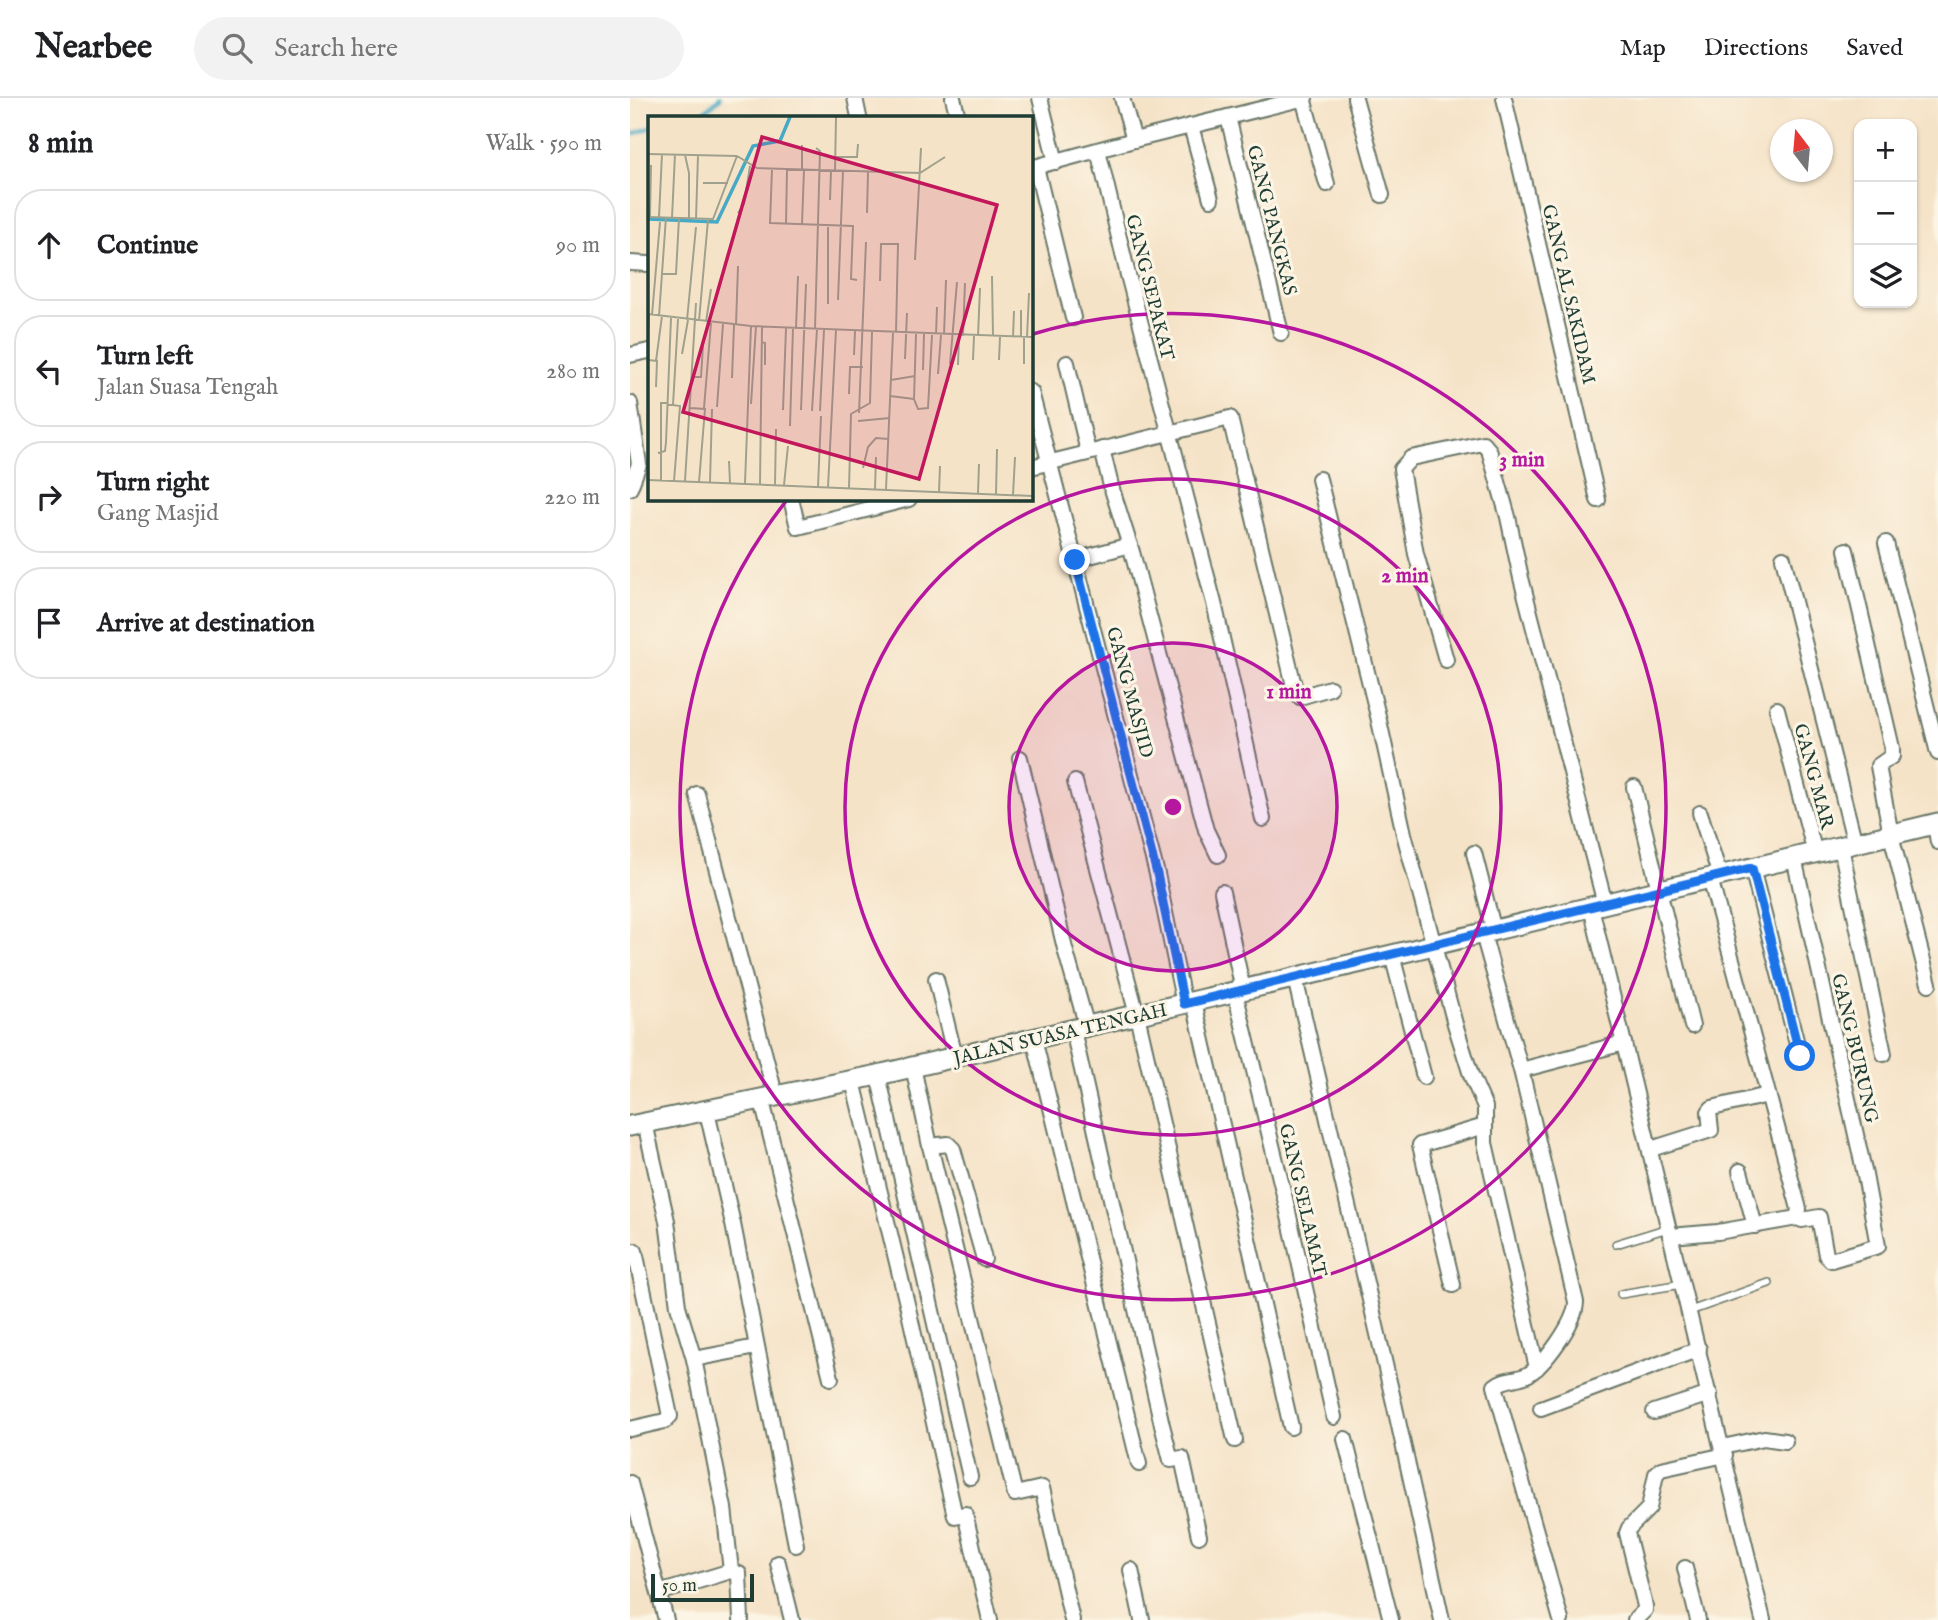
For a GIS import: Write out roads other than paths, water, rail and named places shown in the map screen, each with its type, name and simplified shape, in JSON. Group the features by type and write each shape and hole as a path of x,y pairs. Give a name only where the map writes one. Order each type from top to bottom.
{"street":[{"path":"855,98 859,116"},
{"path":"953,98 958,116"},
{"path":"1040,98 1056,162"},
{"path":"1122,98 1134,140"},
{"path":"1073,318 1033,167 1228,117 1246,105 1304,98 1327,184"},
{"path":"1355,98 1382,195"},
{"name":"GANG AL SAKIDAM","path":"1504,98 1598,500"},
{"name":"GANG PANGKAS","path":"1228,117 1282,333"},
{"path":"1191,127 1211,199"},
{"name":"GANG SEPAKAT","path":"1098,150 1168,432 1214,603 1264,819"},
{"path":"630,264 648,264"},
{"path":"630,355 648,351"},
{"path":"1067,362 1095,450 1111,486 1206,830 1218,855"},
{"name":"GANG MASJID","path":"1032,396 1157,874 1292,1427"},
{"path":"630,403 644,463 630,488"},
{"path":"1032,467 1230,418 1296,694 1300,697 1330,688"},
{"path":"1446,660 1416,554 1401,469 1411,458 1483,443 1489,450 1508,517 1598,906 1624,1043 1763,1620"},
{"path":"1319,479 1378,716 1404,834 1471,1075 1485,1107 1485,1143 1537,1368"},
{"path":"791,500 798,527 880,502 899,500"},
{"path":"1886,543 1938,753"},
{"path":"1075,560 1129,545"},
{"path":"1846,550 1892,748 1892,756 1878,766 1891,835 1929,984"},
{"path":"1783,558 1848,845 1884,1054"},
{"name":"GANG MAR","path":"1777,709 1815,853"},
{"path":"1020,758 1065,949 1162,1425 1171,1460 1182,1458 1199,1536"},
{"path":"1075,782 1137,1015 1235,1440"},
{"path":"1634,787 1692,1026"},
{"path":"697,794 831,1378"},
{"path":"1669,1232 1718,1232 1755,1226 1797,1218 1799,1209 1768,1095 1700,813"},
{"name":"JALAN SUASA TENGAH","path":"638,1125 913,1068 1891,835 1937,830"},
{"path":"1474,853 1488,932 1576,1302 1576,1312 1570,1323 1537,1368 1523,1377 1495,1385 1561,1620"},
{"name":"GANG BURUNG","path":"1794,858 1865,1175 1878,1246 1830,1260 1826,1255 1819,1217 1802,1220 1797,1218"},
{"path":"1752,868 1800,1056"},
{"name":"GANG SELAMAT","path":"1222,892 1239,991 1334,1417"},
{"path":"1392,955 1424,1077"},
{"path":"1294,978 1442,1620"},
{"path":"936,979 955,1058"},
{"path":"1034,1039 1139,1464"},
{"path":"1521,1070 1624,1043"},
{"path":"913,1068 1015,1494 1042,1488 1072,1620"},
{"path":"878,1075 970,1477"},
{"path":"853,1081 955,1516 965,1514 990,1620"},
{"path":"1651,1149 1711,1130 1709,1112 1712,1108 1768,1095"},
{"path":"707,1111 733,1224 796,1545"},
{"path":"638,1125 667,1221 678,1306 694,1359 724,1508 732,1571"},
{"path":"1453,1285 1420,1145 1486,1126"},
{"path":"930,1146 948,1144 953,1149 984,1259"},
{"path":"1740,1171 1755,1226"},
{"path":"630,1429 665,1421 670,1416 635,1251"},
{"path":"694,1359 756,1347"},
{"path":"1541,1408 1699,1349"},
{"path":"1654,1412 1710,1394"},
{"path":"1635,1620 1645,1610 1645,1606 1627,1533 1651,1503 1656,1474 1661,1469 1764,1438 1785,1441"},
{"path":"1345,1439 1380,1567 1391,1620"},
{"path":"630,1483 666,1620"},
{"path":"778,1563 792,1620"},
{"path":"1685,1568 1698,1620"},
{"path":"1131,1570 1142,1620"},
{"path":"659,1592 732,1571 739,1574 741,1620"}],"lane":[{"path":"1616,1244 1669,1232"},
{"path":"1690,1311 1769,1283"},
{"path":"1621,1294 1683,1284"}],"waterway":[{"path":"699,116 720,98"},
{"path":"630,135 648,128"}]}
